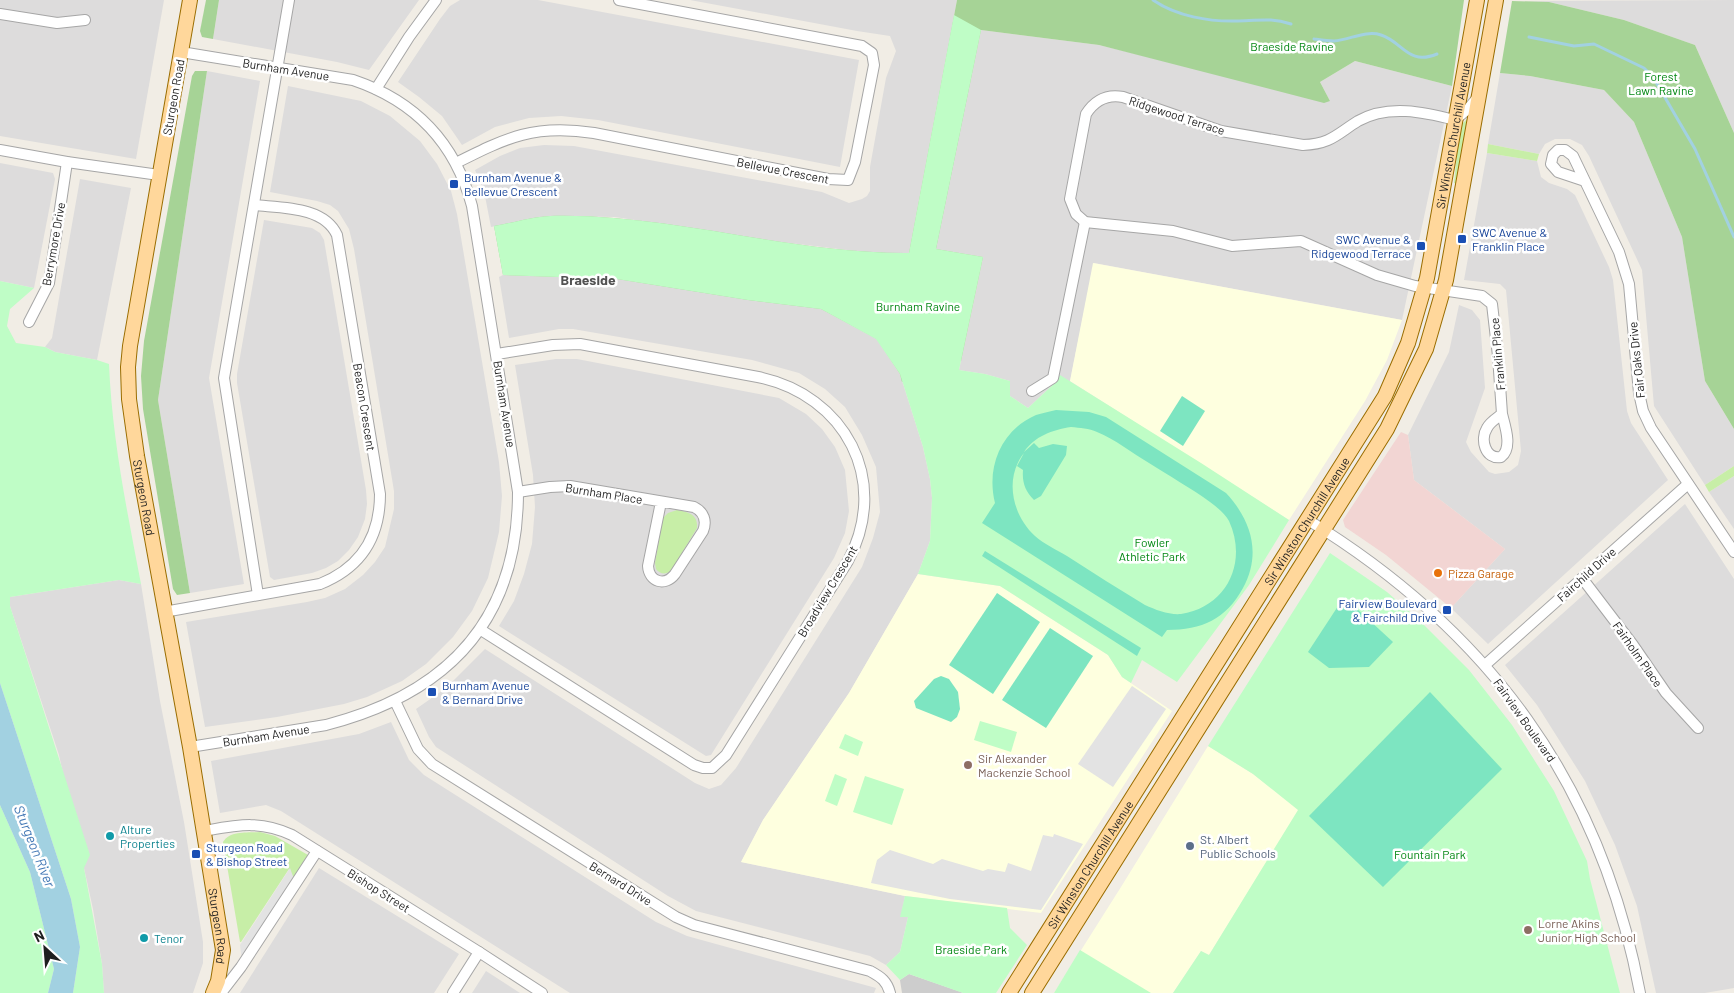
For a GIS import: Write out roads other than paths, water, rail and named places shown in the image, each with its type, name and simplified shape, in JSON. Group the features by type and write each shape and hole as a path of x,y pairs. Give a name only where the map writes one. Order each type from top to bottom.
{"main road":[{"name":"Sturgeon Road","path":"190,0 130,346 128,375 129,399 137,456 190,747 223,950 218,981 213,993"},
{"name":"Sir Winston Churchill Avenue","path":"1009,993 1308,520 1394,379 1408,344 1425,287 1477,0"},
{"name":"Sir Winston Churchill Avenue","path":"1032,993 1395,414 1426,349 1443,290 1496,0"}],"street":[{"path":"258,595 224,378 289,0"},
{"path":"376,89 408,37 436,0"},
{"name":"Bellevue Crescent","path":"456,163 508,138 537,131 566,130 594,133 828,179 848,180 855,162 874,65 872,53 862,46 619,0"},
{"path":"0,14 58,23 85,20"},
{"name":"Burnham Avenue","path":"181,52 353,80 376,89 399,102 421,119 440,139 456,163 472,206 518,492 518,521 513,550 504,582 481,630 456,657 428,681 395,701 361,715 326,725 190,747"},
{"path":"1456,120 1480,94"},
{"name":"Ridgewood Terrace","path":"1085,222 1073,210 1070,198 1086,114 1094,104 1111,96 1123,97 1221,131 1303,145 1329,140 1359,121 1387,112 1407,111 1456,120"},
{"path":"0,150 159,176"},
{"name":"Berrymore Drive","path":"29,322 49,283 67,162"},
{"name":"Fair Oaks Drive","path":"1585,181 1619,252 1626,272 1630,295 1639,393 1643,411 1651,428 1734,552"},
{"name":"Beacon Crescent","path":"164,612 320,584 339,575 363,553 374,534 379,515 380,494 338,242 334,229 325,219 312,213 254,205"},
{"path":"1032,392 1053,378 1085,222 1173,230 1232,246 1301,241 1377,275 1425,287"},
{"name":"Franklin Place","path":"1425,287 1482,296 1492,304 1502,414"},
{"name":"Broadview Crescent","path":"481,630 694,765 712,768 726,755 848,561 861,528 865,504 860,466 841,428 811,398 786,385 758,377 580,344 553,344 497,354"},
{"name":"Fairchild Drive","path":"1485,665 1688,484"},
{"name":"Burnham Place","path":"518,492 570,486 694,507 702,512 705,522 702,531 675,574 665,582 660,582 653,578 648,566 661,502"},
{"name":"Fairview Boulevard","path":"1308,520 1373,563 1418,598 1485,665 1520,709 1571,790 1588,824 1622,912 1640,993"},
{"name":"Fairholm Place","path":"1582,578 1633,645 1666,693 1698,728"},
{"name":"Bernard Drive","path":"395,701 418,749 432,764 676,917 694,924 870,971 882,978 888,986 890,993"},
{"name":"Bishop Street","path":"204,831 246,824 266,826 292,835 480,952 542,993"},
{"path":"221,993 241,967 317,851"},
{"path":"453,993 480,952"}],"water":[{"name":"Sturgeon River","path":"0,683 71,899 80,947 73,993 48,993 54,969 30,872 0,805"}],"waterway":[{"path":"1153,0 1182,14 1204,19 1227,21 1270,20 1291,24"},
{"path":"1314,39 1334,41 1363,34 1375,34 1389,38 1412,55 1427,57 1437,54"},
{"path":"1529,37 1574,46 1594,44 1644,68 1653,77 1695,149 1734,237"}],"place":[{"name":"Burnham Avenue & Bellevue Crescent","path":"454,184"},
{"name":"SWC Avenue & Franklin Place","path":"1462,239"},
{"name":"SWC Avenue & Ridgewood Terrace","path":"1421,246"},
{"name":"Pizza Garage","path":"1438,573"},
{"name":"Fairview Boulevard & Fairchild Drive","path":"1447,610"},
{"name":"Burnham Avenue & Bernard Drive","path":"432,692"},
{"name":"Sir Alexander Mackenzie School","path":"968,765"},
{"name":"Alture Properties","path":"110,836"},
{"name":"St. Albert Public Schools","path":"1190,846"},
{"name":"Sturgeon Road & Bishop Street","path":"196,854"},
{"name":"Lorne Akins Junior High School","path":"1528,930"},
{"name":"Tenor","path":"144,938"}],"district":[{"name":"Braeside","path":"588,279"}],"park label":[{"name":"Braeside Ravine","path":"1292,46"},
{"name":"Forest Lawn Ravine","path":"1661,83"},
{"name":"Burnham Ravine","path":"918,306"},
{"name":"Fowler Athletic Park","path":"1152,549"},
{"name":"Fountain Park","path":"1430,854"},
{"name":"Braeside Park","path":"971,949"}]}
